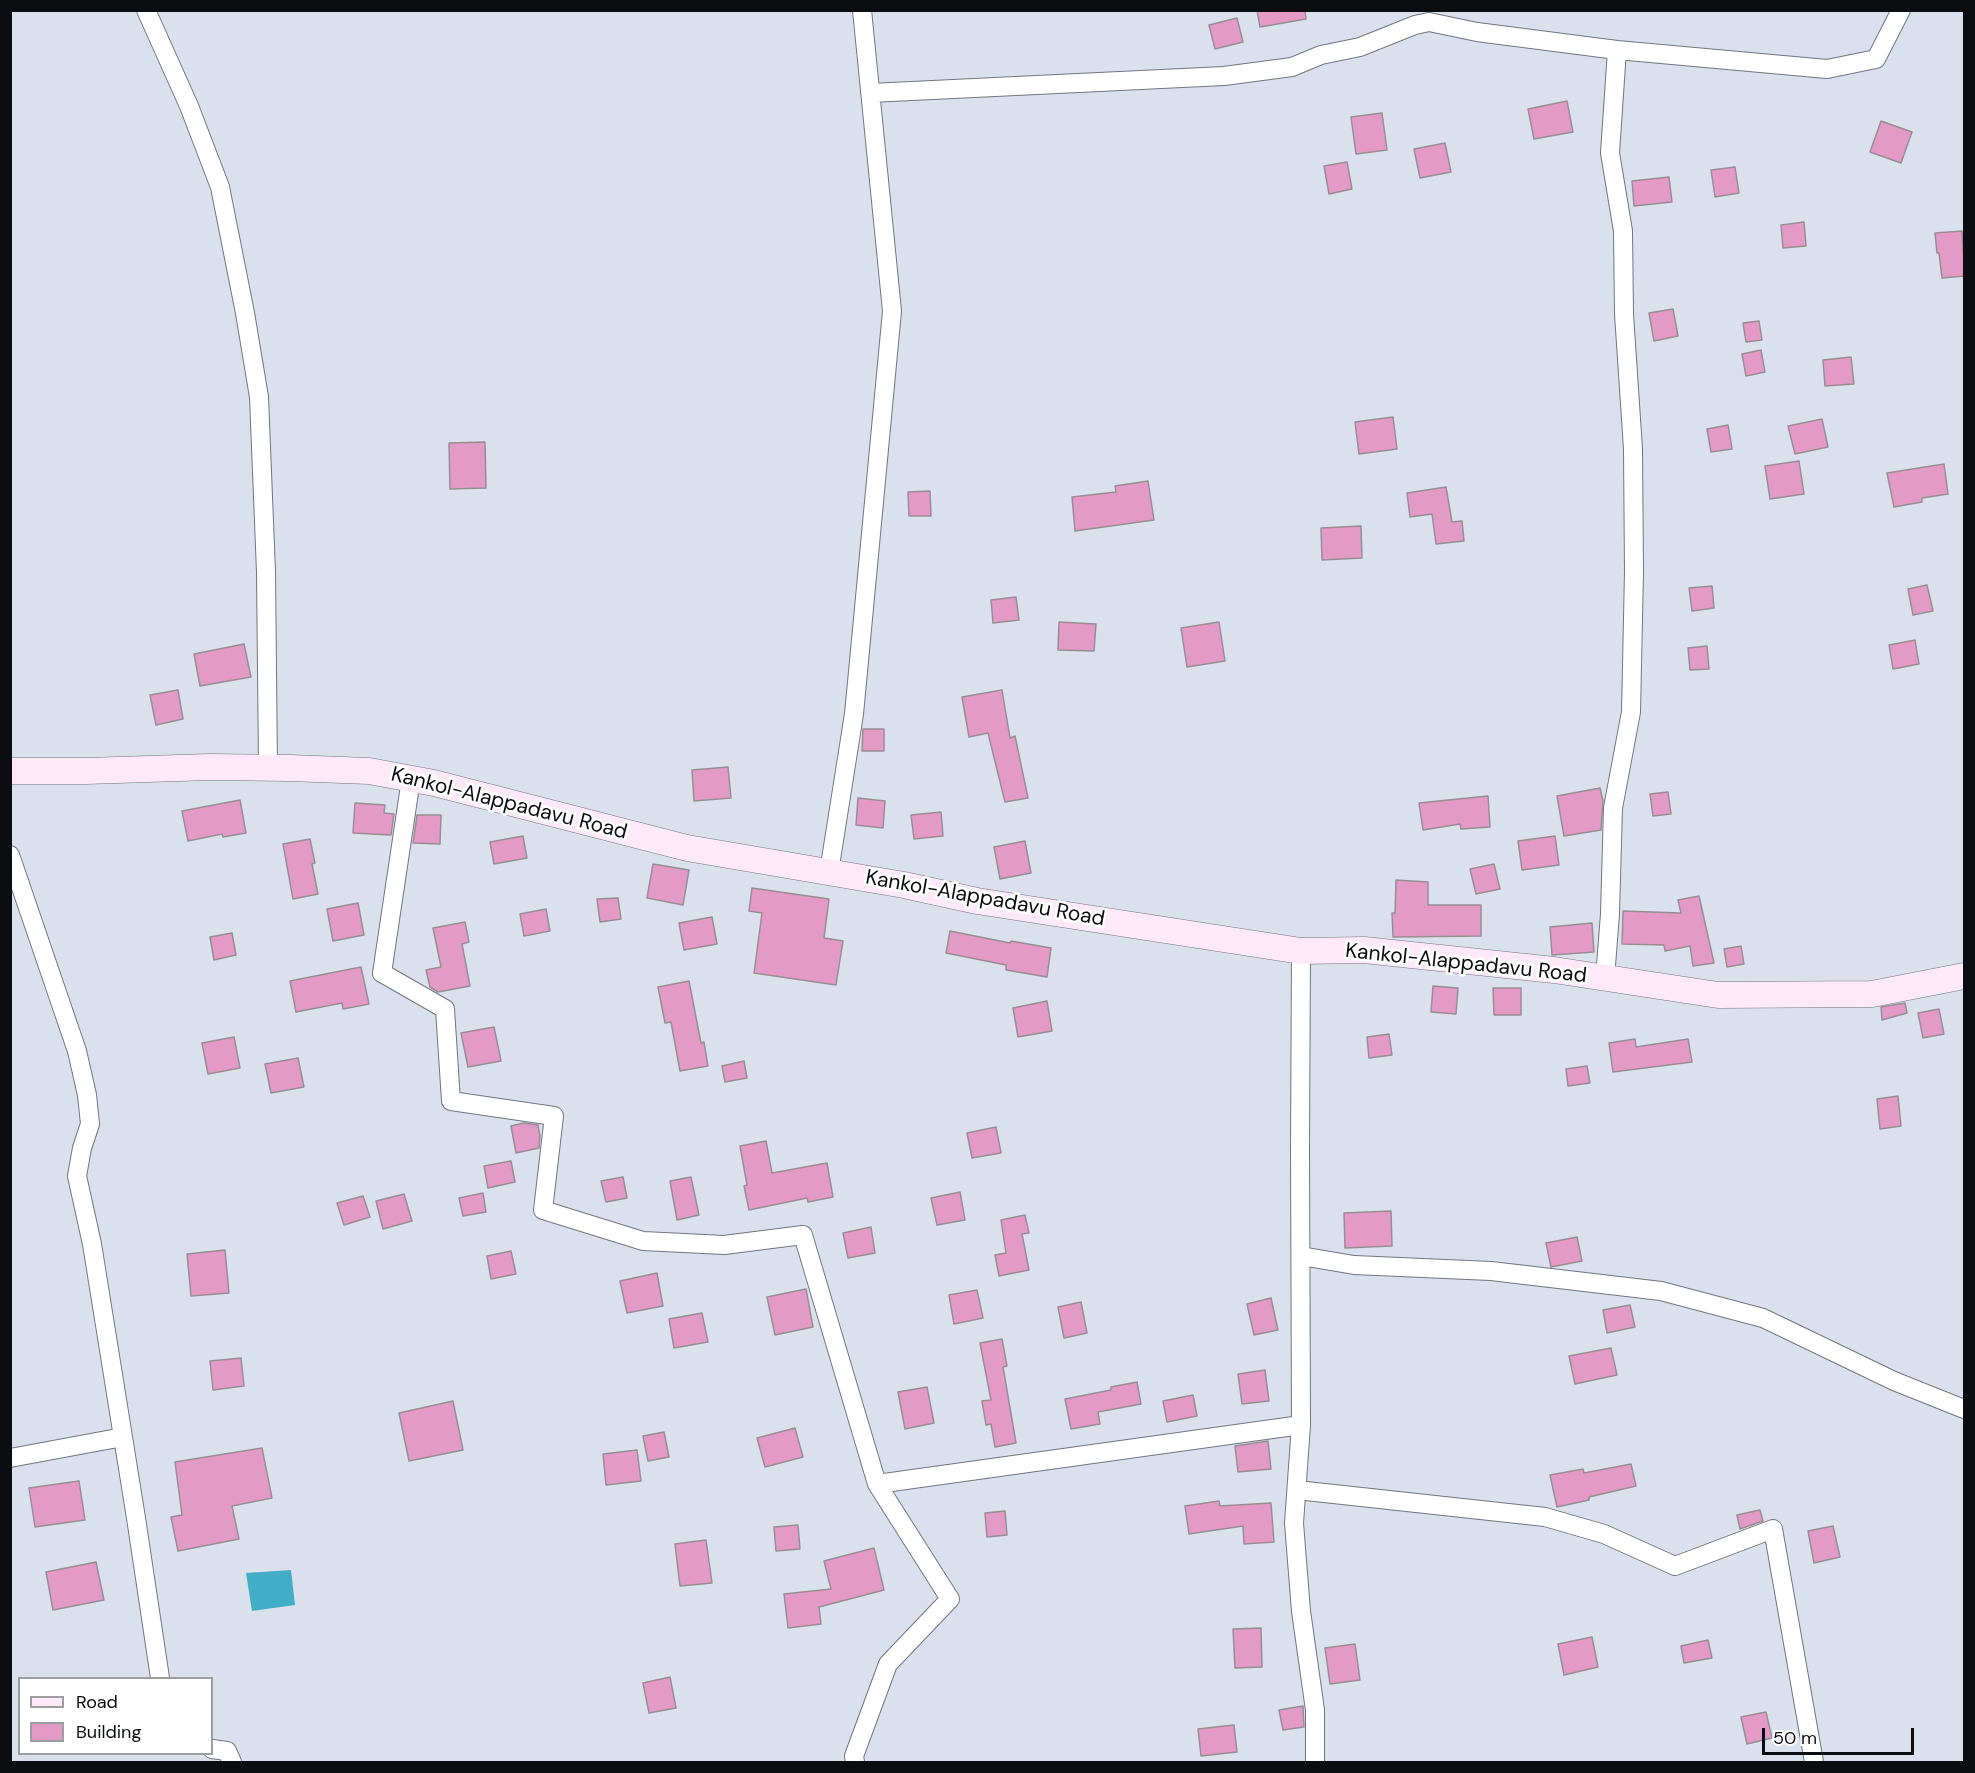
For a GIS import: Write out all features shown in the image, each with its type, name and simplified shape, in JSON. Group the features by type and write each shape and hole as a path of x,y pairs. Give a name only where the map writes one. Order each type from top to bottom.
{"main road":[{"name":"Kankol-Alappadavu Road","path":"10,771 268,768 369,771 434,783 687,848 904,885 977,900 1301,951 1364,950 1554,970 1718,995 1872,994 1965,976"}],"street":[{"path":"146,10 189,106 220,186 259,397 267,572 268,768"},
{"path":"829,872 854,714 892,311 862,10"},
{"path":"870,93 1224,76 1292,67 1321,55 1360,47 1415,24 1429,22 1477,32 1617,50 1827,69 1876,59 1901,10"},
{"path":"1605,978 1610,914 1613,808 1631,712 1634,572 1633,449 1624,314 1623,231 1610,153 1617,50"},
{"path":"411,779 382,973 445,1009 451,1101 554,1116 543,1210 643,1241 724,1245 803,1236 877,1484 950,1599 888,1664 854,1756 855,1762"},
{"path":"10,855 76,1051 87,1095 90,1124 82,1148 77,1176 92,1244 160,1677"},
{"path":"1301,951 1301,1425 1294,1523 1301,1611 1315,1710 1316,1762"},
{"path":"1301,1256 1354,1265 1491,1271 1661,1291 1763,1318 1894,1381 1965,1409"},
{"path":"877,1484 1301,1425"},
{"path":"10,1458 123,1437"},
{"path":"1297,1490 1545,1517 1604,1534 1675,1566 1773,1529 1814,1762"},
{"path":"213,1749 227,1751 232,1762"}],"water":[{"path":"291,1570 295,1605 252,1611 246,1573"}],"building":[{"path":"1257,10 1305,10 1306,19 1260,27"},
{"path":"1237,18 1243,42 1215,49 1209,25"},
{"path":"1567,101 1573,132 1534,139 1528,109"},
{"path":"1382,113 1387,150 1356,154 1351,117"},
{"path":"1881,121 1912,132 1901,163 1870,152"},
{"path":"1445,143 1451,172 1420,178 1414,149"},
{"path":"1347,162 1352,189 1329,194 1324,166"},
{"path":"1735,167 1739,193 1715,197 1711,170"},
{"path":"1669,177 1672,202 1634,206 1632,181"},
{"path":"1804,222 1806,246 1783,248 1781,225"},
{"path":"1962,231 1965,276 1942,278 1935,233"},
{"path":"1673,309 1678,336 1654,341 1649,313"},
{"path":"1759,321 1762,340 1746,342 1743,323"},
{"path":"1761,350 1765,372 1746,376 1742,354"},
{"path":"1851,357 1854,384 1825,386 1823,360"},
{"path":"1393,417 1397,449 1359,454 1355,422"},
{"path":"1822,419 1828,447 1795,454 1788,426"},
{"path":"1728,425 1732,449 1711,452 1707,429"},
{"path":"485,442 486,488 450,489 449,443"},
{"path":"1799,461 1804,494 1770,499 1765,466"},
{"path":"1944,464 1948,494 1922,498 1922,502 1894,507 1887,473"},
{"path":"1148,481 1154,520 1075,531 1072,497 1116,492 1115,486"},
{"path":"1446,487 1452,522 1462,521 1464,541 1436,544 1432,514 1410,517 1407,493"},
{"path":"930,491 931,516 909,516 908,492"},
{"path":"1361,526 1362,558 1322,560 1321,528"},
{"path":"1927,585 1933,611 1913,615 1908,589"},
{"path":"1712,586 1714,608 1692,611 1689,588"},
{"path":"1016,597 1019,620 993,623 991,600"},
{"path":"1059,622 1096,624 1094,651 1058,650"},
{"path":"1219,622 1225,661 1187,667 1181,628"},
{"path":"1915,640 1919,664 1893,669 1889,645"},
{"path":"244,644 251,677 200,686 194,654"},
{"path":"1707,646 1709,669 1690,670 1688,648"},
{"path":"178,690 183,719 156,725 150,695"},
{"path":"1002,690 1010,738 1015,736 1028,798 1005,802 988,733 969,737 962,697"},
{"path":"863,729 884,729 884,751 862,751"},
{"path":"728,767 731,798 694,801 692,770"},
{"path":"1600,788 1603,801 1601,830 1564,836 1557,796"},
{"path":"1668,792 1671,814 1653,816 1650,794"},
{"path":"1488,796 1490,827 1461,829 1460,824 1423,830 1419,803"},
{"path":"858,798 885,801 883,828 856,825"},
{"path":"240,800 246,833 223,837 222,834 188,841 182,811"},
{"path":"355,803 385,805 384,813 394,814 391,835 353,833"},
{"path":"941,812 943,836 914,839 911,815"},
{"path":"417,815 441,815 440,844 413,843"},
{"path":"523,836 527,858 494,864 490,842"},
{"path":"1555,836 1559,865 1522,870 1518,841"},
{"path":"310,839 318,894 293,899 283,844"},
{"path":"1025,841 1031,873 1000,879 994,847"},
{"path":"653,864 689,870 683,905 647,898"},
{"path":"1494,864 1500,889 1476,894 1470,869"},
{"path":"1396,880 1428,882 1428,905 1481,905 1481,936 1393,937 1392,913 1395,913"},
{"path":"752,888 829,899 824,938 843,941 836,985 754,973 762,913 749,911"},
{"path":"1699,896 1714,963 1693,966 1690,946 1665,951 1664,945 1622,944 1623,911 1681,913 1678,900"},
{"path":"618,898 621,919 600,922 597,899"},
{"path":"358,903 364,935 333,941 327,909"},
{"path":"546,909 550,931 524,936 520,914"},
{"path":"712,917 717,944 684,950 679,923"},
{"path":"465,922 469,942 462,944 470,986 438,992 430,987 426,970 441,967 433,928"},
{"path":"1592,923 1594,952 1552,955 1550,927"},
{"path":"950,931 1010,943 1011,941 1051,948 1047,977 1006,970 1006,965 946,953"},
{"path":"232,933 236,955 214,960 210,937"},
{"path":"1741,946 1744,964 1727,967 1724,949"},
{"path":"361,967 369,1004 343,1009 342,1003 296,1012 290,981"},
{"path":"689,981 701,1043 704,1042 708,1066 680,1071 671,1022 665,1023 658,987"},
{"path":"1433,986 1458,988 1456,1014 1431,1012"},
{"path":"1493,988 1521,988 1521,1015 1494,1015"},
{"path":"1047,1001 1052,1031 1018,1037 1013,1008"},
{"path":"1905,1003 1907,1013 1882,1020 1881,1007"},
{"path":"1939,1009 1944,1034 1923,1038 1918,1013"},
{"path":"494,1027 501,1061 468,1067 461,1033"},
{"path":"1389,1034 1392,1055 1369,1058 1367,1037"},
{"path":"234,1037 240,1068 208,1074 202,1043"},
{"path":"1635,1039 1636,1047 1688,1039 1692,1062 1613,1072 1609,1043"},
{"path":"298,1058 304,1087 271,1093 265,1064"},
{"path":"744,1061 747,1078 725,1082 722,1066"},
{"path":"1587,1066 1590,1083 1568,1086 1566,1069"},
{"path":"1898,1096 1901,1126 1880,1129 1877,1099"},
{"path":"524,1123 538,1125 539,1148 516,1153 511,1126"},
{"path":"996,1127 1001,1153 972,1158 967,1133"},
{"path":"766,1141 772,1173 827,1163 833,1197 808,1202 807,1198 749,1210 740,1146"},
{"path":"511,1161 515,1182 488,1188 484,1166"},
{"path":"623,1177 627,1198 606,1202 601,1181"},
{"path":"691,1177 699,1215 677,1220 670,1181"},
{"path":"960,1192 965,1220 937,1225 931,1198"},
{"path":"483,1193 486,1212 463,1216 459,1198"},
{"path":"404,1194 412,1221 383,1229 376,1201"},
{"path":"363,1196 370,1217 344,1225 337,1203"},
{"path":"1391,1211 1392,1246 1345,1248 1344,1213"},
{"path":"1025,1215 1029,1233 1022,1234 1029,1270 999,1276 995,1255 1006,1253 1001,1220"},
{"path":"871,1227 875,1253 848,1258 843,1233"},
{"path":"1577,1237 1582,1261 1551,1267 1546,1243"},
{"path":"225,1250 229,1293 191,1296 187,1254"},
{"path":"511,1251 516,1274 491,1279 487,1256"},
{"path":"657,1273 663,1306 627,1313 620,1281"},
{"path":"806,1289 813,1327 775,1335 767,1297"},
{"path":"977,1290 983,1318 954,1324 949,1295"},
{"path":"1271,1298 1278,1330 1254,1335 1247,1304"},
{"path":"1081,1302 1087,1333 1064,1338 1058,1307"},
{"path":"1630,1305 1635,1327 1607,1333 1603,1310"},
{"path":"702,1313 708,1342 674,1348 669,1319"},
{"path":"1002,1339 1007,1366 1003,1367 1016,1443 995,1447 991,1424 986,1425 982,1401 991,1400 980,1343"},
{"path":"1611,1348 1617,1375 1575,1384 1569,1356"},
{"path":"241,1358 244,1386 213,1390 210,1361"},
{"path":"1265,1370 1269,1401 1242,1404 1238,1374"},
{"path":"1137,1382 1141,1404 1098,1412 1100,1424 1071,1429 1065,1399 1111,1390 1111,1387"},
{"path":"927,1387 934,1423 905,1429 898,1392"},
{"path":"1193,1395 1197,1416 1167,1422 1163,1401"},
{"path":"453,1401 463,1450 409,1461 399,1413"},
{"path":"795,1428 803,1457 765,1467 757,1438"},
{"path":"664,1432 669,1457 648,1461 643,1436"},
{"path":"1268,1441 1271,1469 1238,1472 1235,1446"},
{"path":"262,1448 272,1498 232,1506 239,1539 178,1551 171,1517 182,1515 175,1462"},
{"path":"637,1450 641,1481 606,1485 603,1454"},
{"path":"1631,1464 1636,1486 1557,1507 1550,1475 1583,1469 1584,1473"},
{"path":"79,1481 85,1520 35,1527 29,1488"},
{"path":"1219,1501 1220,1506 1271,1503 1274,1542 1244,1544 1243,1526 1189,1534 1185,1506"},
{"path":"1760,1510 1763,1521 1740,1529 1737,1515"},
{"path":"1005,1511 1007,1535 987,1537 985,1513"},
{"path":"798,1525 800,1549 776,1551 774,1527"},
{"path":"1833,1526 1840,1557 1814,1563 1808,1531"},
{"path":"706,1540 712,1583 680,1586 675,1544"},
{"path":"874,1548 884,1590 819,1607 821,1624 788,1628 784,1594 831,1589 824,1561"},
{"path":"96,1562 104,1600 53,1610 46,1572"},
{"path":"1261,1628 1262,1667 1235,1668 1233,1629"},
{"path":"1592,1637 1598,1667 1564,1675 1558,1644"},
{"path":"1708,1640 1712,1658 1684,1663 1681,1646"},
{"path":"1355,1644 1360,1680 1330,1684 1325,1648"},
{"path":"670,1677 676,1708 649,1713 643,1683"},
{"path":"1303,1706 1304,1727 1283,1730 1279,1710"},
{"path":"1766,1712 1772,1738 1747,1744 1741,1717"},
{"path":"1234,1725 1237,1752 1201,1756 1198,1729"}]}
